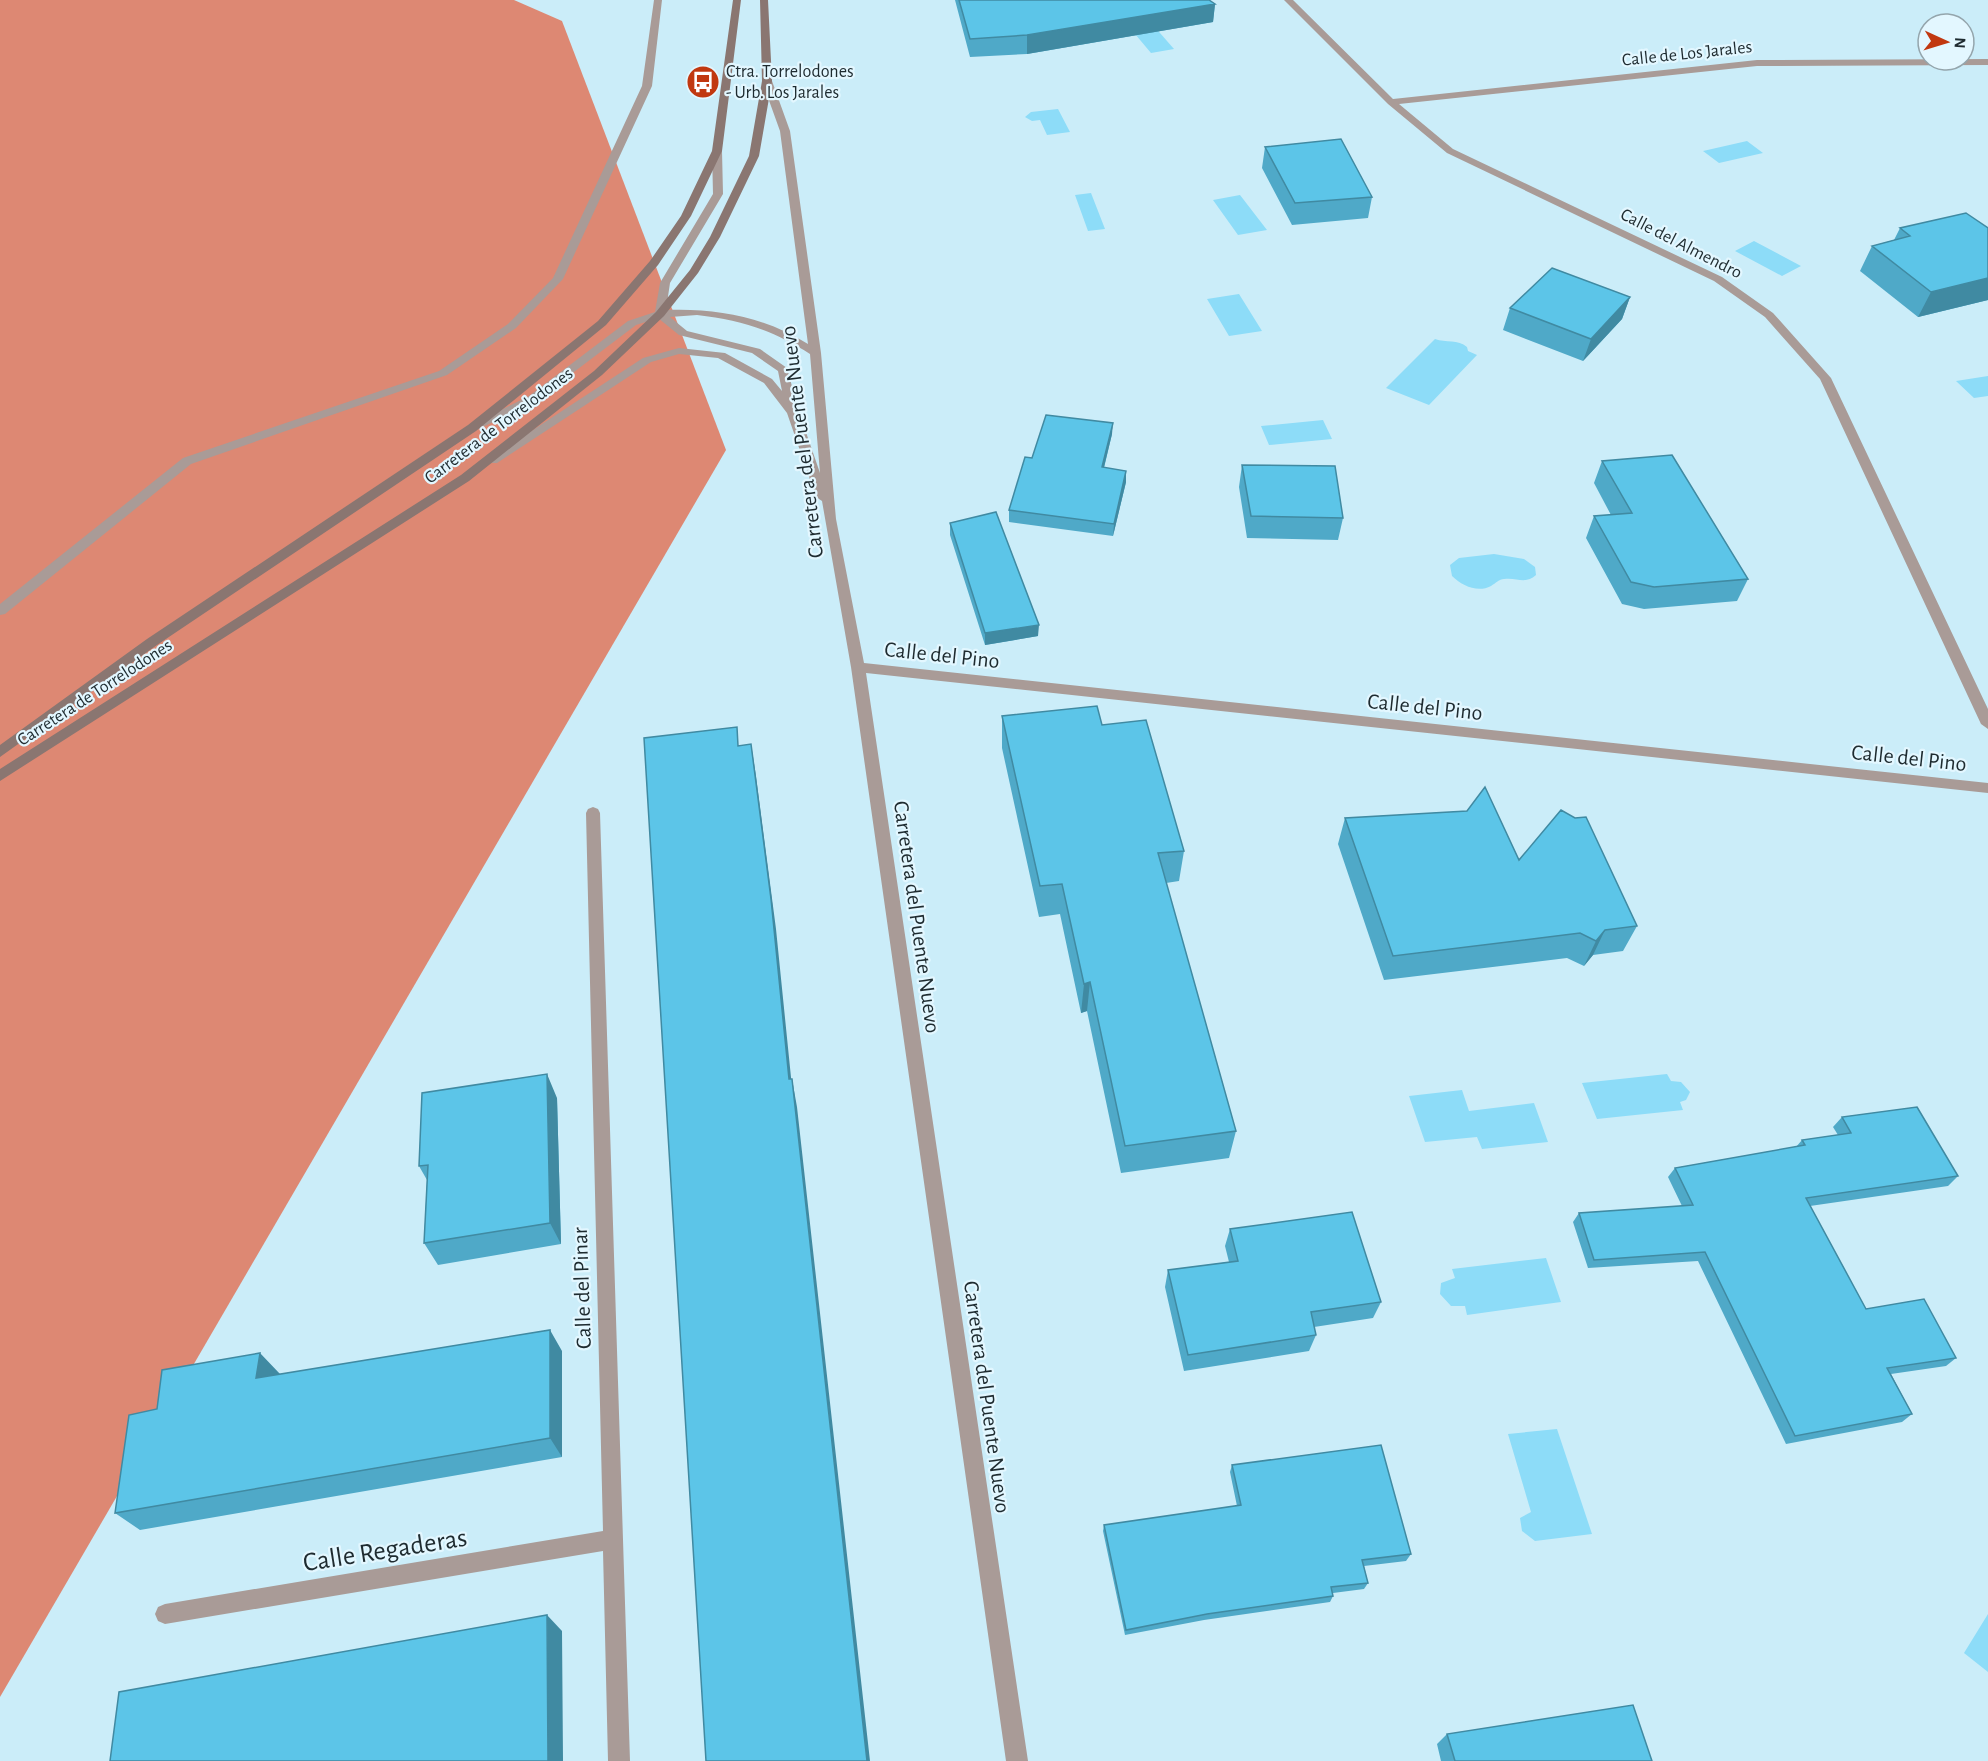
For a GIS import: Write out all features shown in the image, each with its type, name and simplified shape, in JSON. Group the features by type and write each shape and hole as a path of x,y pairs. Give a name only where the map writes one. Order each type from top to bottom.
{"main road":[{"name":"Carretera de Torrelodones","path":"0,752 152,642 472,428 602,323 654,263 686,216 717,151 737,0"},
{"name":"Carretera de Torrelodones","path":"0,776 465,478 598,373 660,314 694,271 715,237 754,156 767,81 764,0"}],"street":[{"path":"0,611 188,461 443,373 512,326 558,279 647,86 658,0"},
{"name":"Calle del Almendro","path":"1288,0 1391,102 1450,151 1718,279 1769,315 1825,378 1988,724"},
{"name":"Calle de Los Jarales","path":"1391,102 1757,63 1988,62"},
{"name":"Carretera del Puente Nuevo","path":"767,81 785,131 815,352 830,519 858,667 1017,1761"},
{"path":"660,314 665,283 718,194 717,151"},
{"path":"472,428 533,398 632,323 660,314 697,312 732,316 785,334 815,352"},
{"path":"660,314 683,333 756,351 783,370 793,412 830,519"},
{"path":"465,478 647,360 679,351 721,355 768,381 793,412"},
{"name":"Calle del Pino","path":"858,667 1988,788"},
{"name":"Calle del Pinar","path":"593,813 619,1761"},
{"name":"Calle Regaderas","path":"165,1614 613,1539"}],"shaded area":[{"path":"0,0 514,0 562,21 726,450 0,1697"}],"water":[{"path":"1153,25 1174,49 1151,53 1130,28"},
{"path":"1058,109 1070,132 1047,135 1040,120 1032,121 1025,117 1031,112"},
{"path":"1747,141 1763,153 1719,163 1703,151"},
{"path":"1091,193 1105,229 1088,231 1075,195"},
{"path":"1240,195 1267,230 1238,235 1213,200"},
{"path":"1754,241 1801,266 1782,276 1735,251"},
{"path":"1239,294 1262,331 1229,336 1207,299"},
{"path":"1435,339 1460,343 1467,347 1468,351 1477,355 1429,405 1386,388"},
{"path":"1988,376 1988,396 1974,398 1956,381"},
{"path":"1323,420 1332,439 1269,445 1261,426"},
{"path":"1494,554 1524,559 1535,567 1536,575 1528,580 1502,579 1481,589 1460,583 1452,576 1450,565 1459,558"},
{"path":"1667,1074 1671,1081 1681,1082 1690,1092 1686,1100 1680,1102 1683,1110 1597,1119 1582,1083"},
{"path":"1462,1090 1469,1111 1534,1103 1548,1142 1482,1149 1477,1137 1425,1142 1409,1096"},
{"path":"1546,1258 1561,1302 1467,1315 1465,1306 1451,1306 1440,1294 1441,1283 1455,1278 1452,1269"},
{"path":"1557,1429 1592,1534 1535,1541 1522,1531 1520,1518 1531,1512 1508,1434"},
{"path":"1988,1614 1988,1672 1964,1653"}],"building":[{"path":"959,0 1209,0 1215,4 1027,35 970,39"},
{"path":"1341,139 1372,197 1295,203 1265,147"},
{"path":"1966,213 1988,228 1988,278 1931,292 1872,246 1910,236 1900,228"},
{"path":"1552,268 1630,297 1591,339 1510,308"},
{"path":"1046,415 1113,423 1102,467 1126,471 1114,524 1009,510 1025,457 1032,458"},
{"path":"1672,455 1748,579 1654,587 1631,582 1594,516 1632,513 1602,461"},
{"path":"1242,465 1335,466 1343,518 1251,516"},
{"path":"996,512 1039,625 985,633 950,523"},
{"path":"1097,706 1102,725 1146,720 1184,851 1158,853 1236,1131 1125,1146 1090,982 1084,984 1062,884 1040,886 1002,716"},
{"path":"737,727 738,746 751,744 771,899 789,1079 792,1079 867,1761 706,1761 644,738"},
{"path":"1485,787 1519,860 1561,810 1575,818 1586,817 1637,926 1605,930 1596,941 1580,933 1393,956 1345,818 1467,811"},
{"path":"547,1074 550,1223 424,1243 428,1165 419,1166 422,1093"},
{"path":"1917,1107 1958,1176 1806,1198 1866,1309 1924,1299 1956,1358 1887,1368 1912,1414 1795,1436 1705,1252 1594,1260 1579,1213 1693,1205 1675,1168 1805,1145 1802,1140 1851,1133 1842,1117"},
{"path":"1352,1212 1381,1302 1311,1312 1316,1335 1188,1355 1168,1270 1238,1261 1230,1229"},
{"path":"550,1330 550,1438 115,1513 129,1415 157,1409 162,1370 260,1353 256,1378"},
{"path":"1381,1445 1411,1554 1362,1560 1368,1583 1331,1587 1333,1596 1207,1614 1126,1630 1104,1525 1241,1505 1232,1465"},
{"path":"547,1615 548,1761 110,1761 119,1692"},
{"path":"1633,1705 1652,1761 1455,1761 1447,1734"}],"place":[{"name":"Ctra. Torrelodones - Urb. Los Jarales","path":"703,82"}]}
